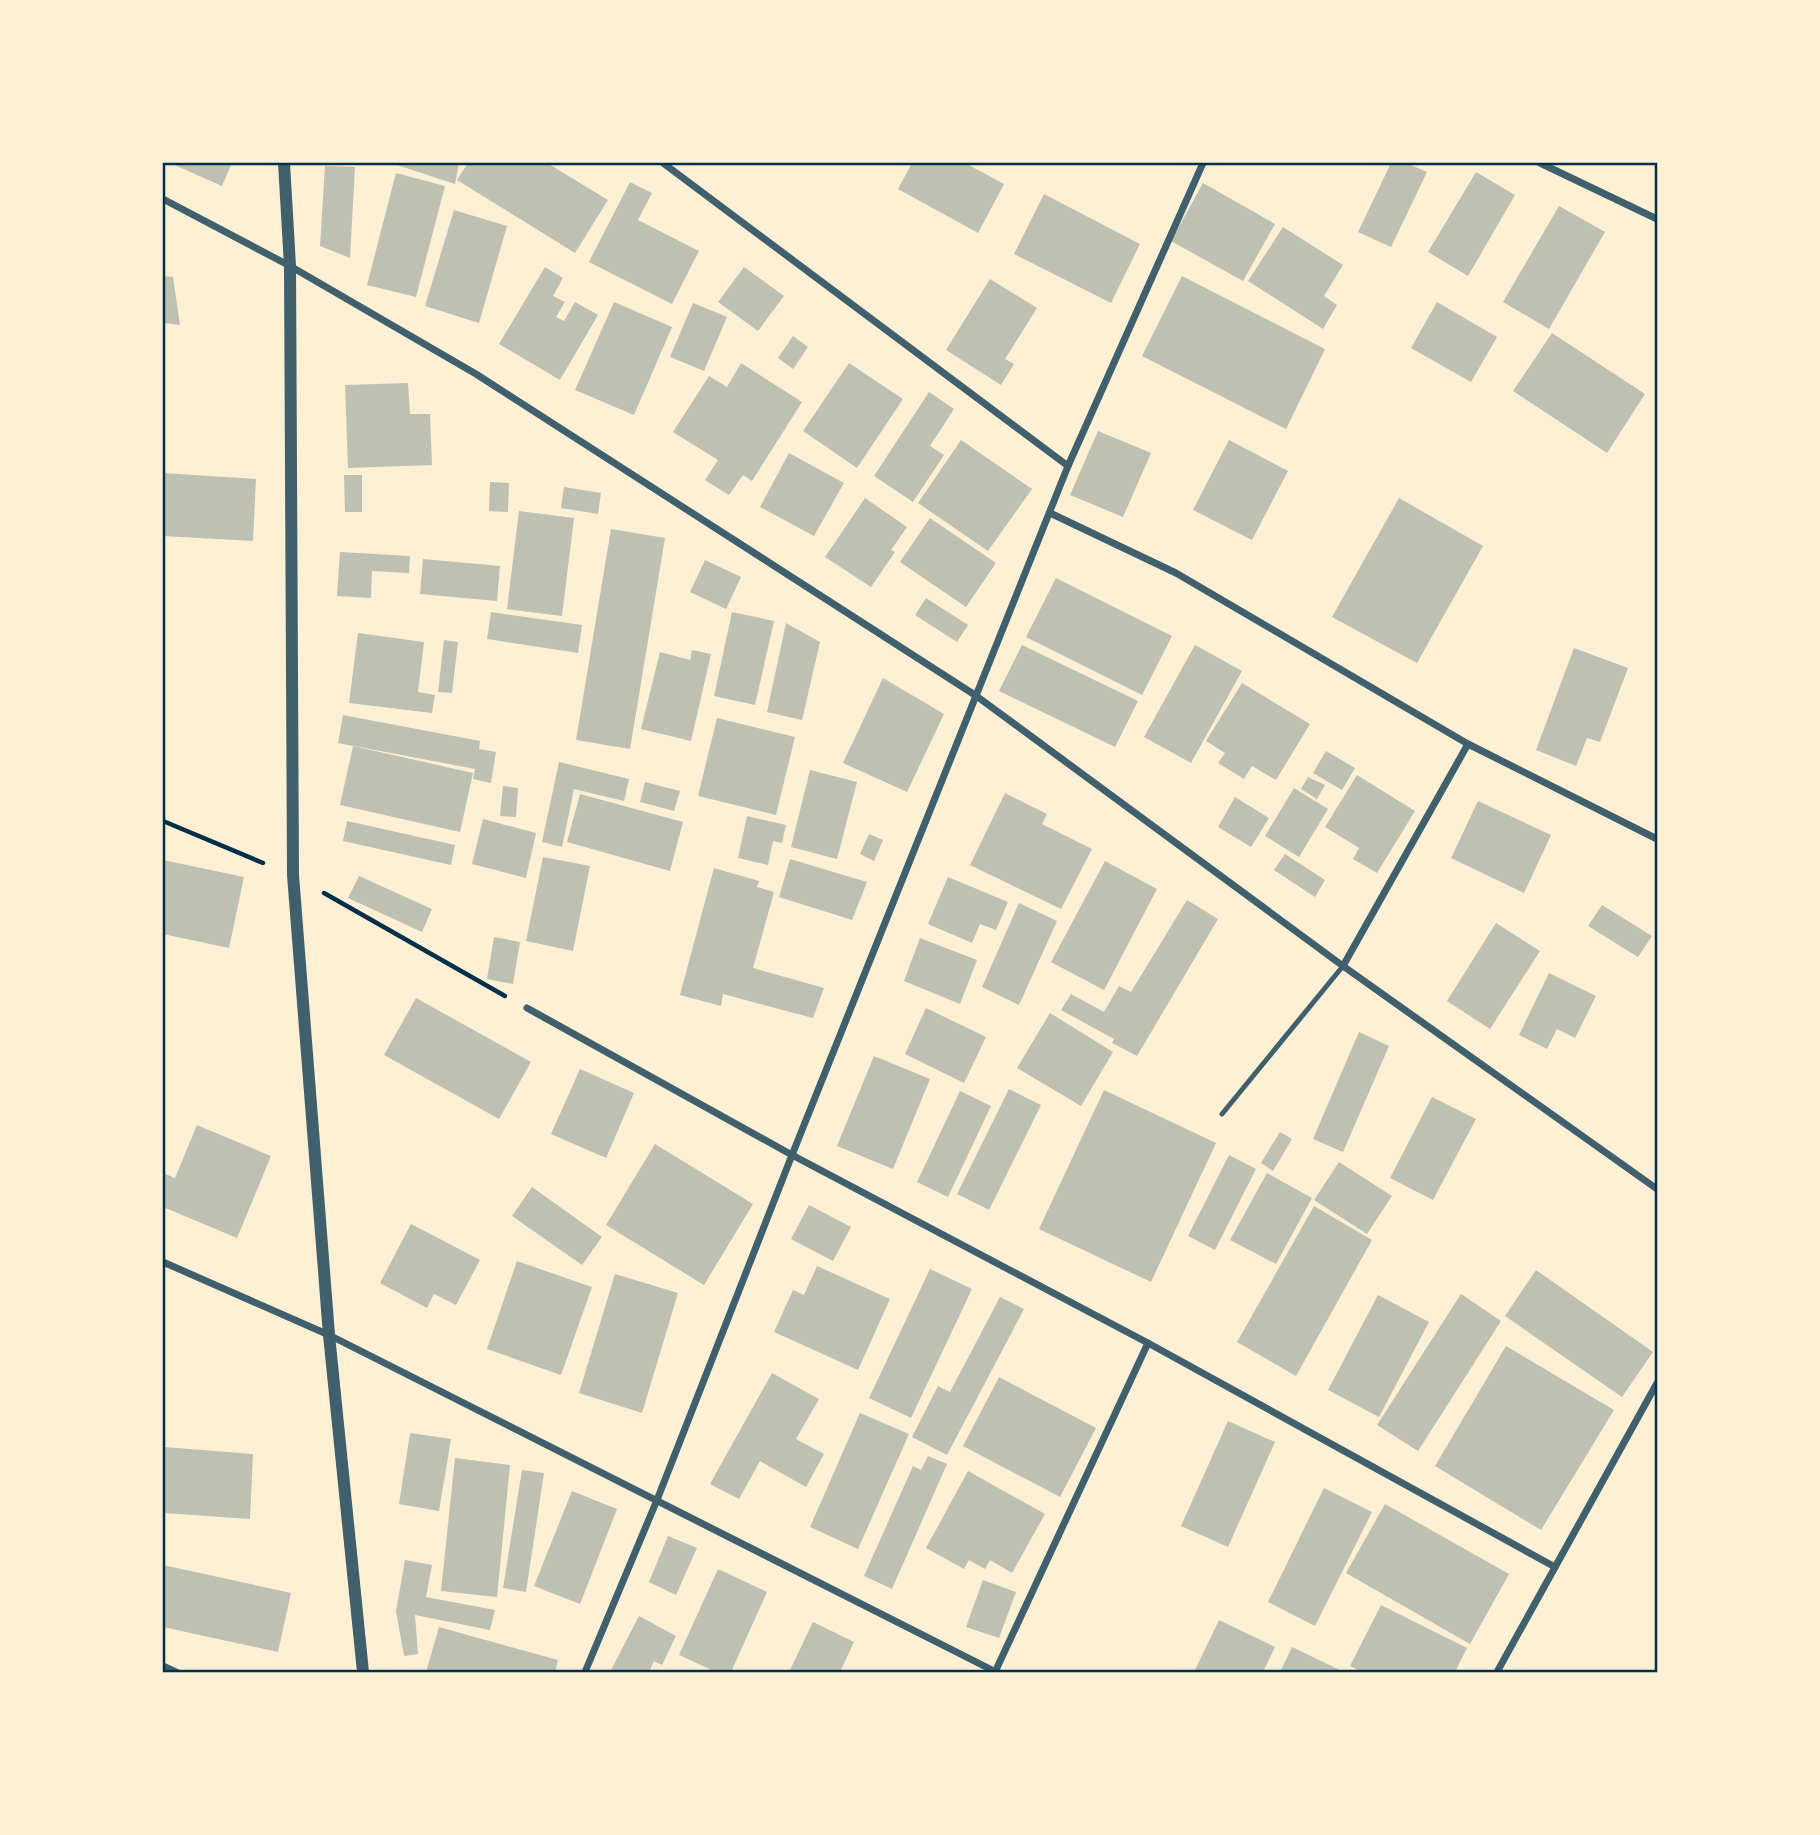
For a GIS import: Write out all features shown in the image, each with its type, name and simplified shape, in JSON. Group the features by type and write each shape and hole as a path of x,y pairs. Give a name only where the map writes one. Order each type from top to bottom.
{"street":[{"path":"284,163 290,266 293,875 329,1335 363,1672"},
{"path":"663,163 1068,466"},
{"path":"585,1672 657,1500 1068,466 1203,163"},
{"path":"1539,163 1657,219"},
{"path":"163,199 290,266 476,374 975,695 1343,967 1657,1189"},
{"path":"1050,513 1176,573 1468,744 1657,839"},
{"path":"1343,967 1468,744"},
{"path":"527,1008 792,1155 1148,1343 1555,1567"},
{"path":"163,1262 329,1335 996,1672 1148,1343"},
{"path":"1497,1672 1657,1383"},
{"path":"163,1666 176,1672"}],"lane":[{"path":"1222,1114 1343,967"}],"path":[{"path":"163,821 293,875 527,1008"}],"building":[{"path":"170,163 232,163 222,186"},
{"path":"391,163 459,163 455,184"},
{"path":"468,163 547,163 608,200 575,253 457,180"},
{"path":"912,163 965,163 1004,184 978,233 898,189"},
{"path":"1391,163 1406,163 1427,172 1391,247 1358,232"},
{"path":"325,166 355,167 350,258 320,246"},
{"path":"1476,172 1515,195 1468,276 1428,252"},
{"path":"396,173 445,186 416,297 367,285"},
{"path":"630,182 652,193 638,220 699,251 672,304 589,262"},
{"path":"1203,183 1275,224 1243,281 1171,241"},
{"path":"1044,194 1140,244 1111,303 1014,254"},
{"path":"1559,206 1605,232 1549,329 1503,302"},
{"path":"454,210 507,226 479,323 425,306"},
{"path":"1283,227 1343,265 1324,296 1337,305 1323,329 1248,281"},
{"path":"545,267 563,278 553,296 565,302 556,317 564,321 575,302 598,315 560,380 499,344"},
{"path":"744,267 784,296 758,331 718,302"},
{"path":"163,276 173,277 180,325 163,323"},
{"path":"1182,276 1325,349 1286,429 1142,356"},
{"path":"990,279 1037,308 1005,359 1014,364 1001,385 946,350"},
{"path":"614,302 672,327 634,415 575,390"},
{"path":"1437,302 1497,337 1471,382 1411,348"},
{"path":"693,303 727,317 704,371 670,357"},
{"path":"1552,333 1645,394 1607,453 1513,391"},
{"path":"793,336 808,347 793,369 778,358"},
{"path":"741,363 802,402 752,481 743,475 729,495 705,480 718,460 673,432 709,376 727,387"},
{"path":"849,363 903,399 857,468 803,431"},
{"path":"408,383 410,414 430,414 432,465 348,468 345,385"},
{"path":"929,392 954,409 930,446 944,455 913,502 874,476"},
{"path":"1098,431 1151,453 1123,517 1070,495"},
{"path":"961,440 1032,489 988,551 918,503"},
{"path":"1229,440 1288,471 1252,540 1193,510"},
{"path":"789,453 844,483 814,536 760,507"},
{"path":"163,473 256,479 253,541 163,536"},
{"path":"344,475 362,475 362,512 345,512"},
{"path":"490,482 509,483 508,512 489,511"},
{"path":"564,487 601,493 598,514 561,508"},
{"path":"865,498 907,527 891,550 895,552 871,587 825,557"},
{"path":"1399,498 1483,546 1417,663 1332,617"},
{"path":"519,511 574,518 562,616 507,609"},
{"path":"930,518 996,563 966,607 900,562"},
{"path":"611,529 665,538 630,749 576,740"},
{"path":"340,552 410,556 409,573 372,571 371,598 337,596"},
{"path":"423,559 500,566 497,601 420,594"},
{"path":"705,560 741,577 726,609 690,592"},
{"path":"1056,578 1172,636 1142,695 1026,637"},
{"path":"926,598 968,625 957,642 915,615"},
{"path":"491,612 582,625 578,653 487,639"},
{"path":"732,612 774,621 755,705 714,696"},
{"path":"786,623 820,642 802,720 767,712"},
{"path":"358,633 424,642 418,692 435,695 432,713 349,703"},
{"path":"444,640 458,642 452,693 438,692"},
{"path":"1022,645 1138,701 1115,747 999,691"},
{"path":"1195,645 1242,671 1191,763 1144,737"},
{"path":"1574,648 1628,668 1600,742 1587,738 1576,766 1536,750"},
{"path":"692,650 711,654 691,741 641,729 660,652 690,660"},
{"path":"883,678 944,714 907,792 843,763"},
{"path":"1242,683 1310,724 1276,780 1252,766 1244,779 1218,763 1225,753 1206,741"},
{"path":"343,715 480,741 479,749 496,752 491,783 473,779 475,769 338,743"},
{"path":"717,718 795,737 776,815 698,796"},
{"path":"353,746 473,773 460,832 340,805"},
{"path":"1326,751 1355,768 1342,790 1313,773"},
{"path":"559,762 629,779 624,801 574,789 562,847 542,842"},
{"path":"810,770 857,782 837,859 791,847"},
{"path":"1357,775 1415,811 1377,873 1353,859 1359,848 1325,827"},
{"path":"1308,777 1325,785 1317,799 1301,789"},
{"path":"645,782 680,791 674,811 640,802"},
{"path":"503,786 518,788 516,817 500,816"},
{"path":"1294,788 1328,809 1299,857 1265,836"},
{"path":"1005,793 1047,814 1042,824 1092,849 1061,909 970,865"},
{"path":"580,794 683,822 670,871 567,842"},
{"path":"1235,797 1269,818 1251,847 1218,827"},
{"path":"1478,801 1551,835 1524,893 1451,858"},
{"path":"747,816 786,825 782,843 773,841 768,865 738,858"},
{"path":"483,819 536,833 526,878 472,864"},
{"path":"347,821 455,845 451,865 343,841"},
{"path":"869,834 883,840 874,861 860,854"},
{"path":"1285,854 1325,880 1315,897 1274,870"},
{"path":"543,857 590,866 573,951 526,941"},
{"path":"790,859 867,882 852,920 779,897"},
{"path":"163,860 244,877 229,948 163,934"},
{"path":"1105,861 1157,889 1104,990 1051,962"},
{"path":"714,868 759,881 757,887 774,892 753,968 824,988 813,1018 723,994 721,1006 680,995"},
{"path":"359,876 432,909 422,932 348,898"},
{"path":"948,877 1008,902 996,930 980,924 972,943 928,924"},
{"path":"1187,900 1218,919 1137,1056 1112,1043 1114,1039 1061,1010 1071,994 1104,1012 1119,986 1131,992"},
{"path":"1019,903 1057,921 1019,1005 982,987"},
{"path":"1602,905 1652,936 1638,957 1588,926"},
{"path":"1496,923 1540,951 1490,1029 1447,1001"},
{"path":"494,937 520,942 513,984 487,979"},
{"path":"920,938 977,960 960,1004 904,981"},
{"path":"1549,973 1596,996 1575,1038 1557,1029 1547,1049 1519,1035"},
{"path":"416,998 531,1062 499,1119 384,1055"},
{"path":"926,1008 986,1037 964,1083 905,1054"},
{"path":"1050,1013 1113,1052 1081,1106 1017,1068"},
{"path":"1359,1032 1389,1046 1343,1152 1313,1139"},
{"path":"874,1056 930,1079 893,1169 837,1146"},
{"path":"580,1069 634,1093 606,1158 551,1134"},
{"path":"1009,1089 1041,1105 989,1210 957,1194"},
{"path":"1104,1090 1216,1143 1151,1282 1039,1229"},
{"path":"960,1091 991,1106 948,1197 917,1182"},
{"path":"1432,1097 1476,1119 1433,1200 1390,1178"},
{"path":"197,1125 271,1156 237,1238 163,1207 163,1173 175,1178"},
{"path":"1280,1132 1292,1139 1273,1171 1261,1163"},
{"path":"655,1144 753,1204 704,1285 606,1225"},
{"path":"1229,1155 1256,1169 1215,1250 1188,1236"},
{"path":"1339,1162 1392,1196 1367,1234 1314,1200"},
{"path":"1267,1173 1312,1198 1276,1264 1230,1240"},
{"path":"532,1187 602,1237 582,1265 512,1216"},
{"path":"809,1205 851,1227 833,1261 791,1239"},
{"path":"1314,1206 1372,1240 1296,1376 1237,1342"},
{"path":"411,1224 480,1260 456,1305 434,1294 427,1308 380,1283"},
{"path":"517,1261 592,1287 561,1375 487,1349"},
{"path":"817,1266 890,1299 858,1370 774,1332 793,1290 804,1295"},
{"path":"930,1269 972,1289 911,1418 869,1398"},
{"path":"1536,1270 1653,1352 1622,1397 1505,1316"},
{"path":"615,1274 678,1293 642,1413 579,1393"},
{"path":"1461,1294 1501,1321 1418,1451 1377,1425"},
{"path":"1378,1295 1429,1322 1379,1417 1328,1390"},
{"path":"1000,1297 1024,1309 947,1455 912,1437 938,1386 950,1392"},
{"path":"1506,1346 1614,1410 1541,1530 1435,1466"},
{"path":"772,1373 819,1399 796,1439 824,1454 806,1487 760,1461 739,1499 710,1484"},
{"path":"999,1377 1096,1428 1060,1497 963,1446"},
{"path":"860,1413 909,1434 858,1549 810,1527"},
{"path":"1228,1421 1275,1442 1228,1547 1181,1526"},
{"path":"410,1433 451,1439 439,1511 399,1504"},
{"path":"165,1447 253,1454 250,1519 163,1513"},
{"path":"928,1456 947,1464 892,1589 864,1576 913,1466 921,1470"},
{"path":"455,1458 510,1465 497,1597 441,1591"},
{"path":"522,1470 544,1473 526,1592 503,1588"},
{"path":"968,1471 1045,1514 1012,1573 990,1560 985,1569 969,1560 964,1569 926,1548"},
{"path":"1324,1488 1372,1512 1315,1626 1268,1602"},
{"path":"572,1491 617,1509 580,1604 534,1586"},
{"path":"1385,1504 1509,1574 1470,1644 1346,1573"},
{"path":"668,1536 697,1548 676,1595 649,1582"},
{"path":"405,1560 432,1565 426,1597 495,1610 490,1630 415,1615 418,1654 404,1656 396,1611"},
{"path":"163,1565 291,1593 278,1652 163,1627"},
{"path":"718,1569 767,1592 731,1672 716,1672 679,1655"},
{"path":"983,1580 1016,1592 999,1638 966,1627"},
{"path":"1381,1605 1467,1648 1455,1672 1362,1672 1350,1666"},
{"path":"639,1616 676,1636 662,1665 654,1661 649,1672 610,1672"},
{"path":"1219,1620 1275,1647 1263,1672 1194,1672"},
{"path":"813,1622 854,1642 840,1672 789,1672"},
{"path":"439,1627 558,1660 555,1672 426,1672"},
{"path":"1292,1647 1344,1672 1280,1672"}]}
